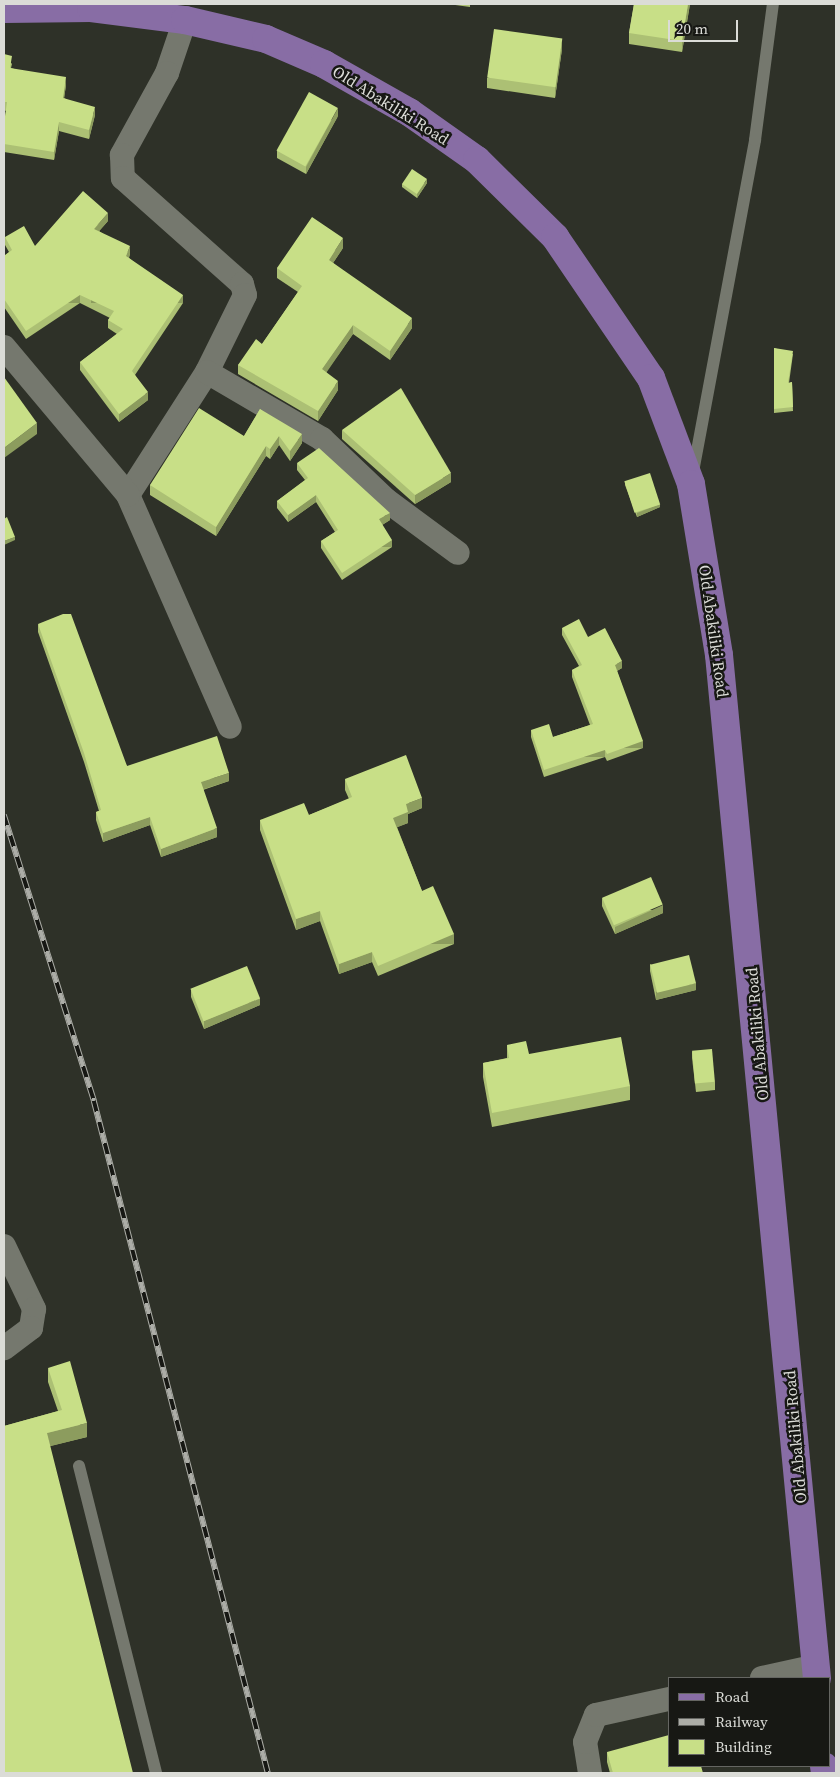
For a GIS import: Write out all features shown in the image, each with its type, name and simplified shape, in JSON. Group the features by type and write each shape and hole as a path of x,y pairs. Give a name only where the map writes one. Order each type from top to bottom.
{"main road":[{"name":"Old Abakiliki Road","path":"4,10 91,8 185,20 266,39 324,64 409,112 477,160 555,237 651,378 691,484 719,655 736,800 816,1672"}],"street":[{"path":"128,495 207,372 246,295 242,284 142,198 123,178 120,166 122,154 167,73 185,20"},
{"path":"4,347 128,495 230,728"},
{"path":"207,372 322,439 386,500 458,553"},
{"path":"4,1246 34,1309 31,1328 4,1348"},
{"path":"771,1677 816,1672"},
{"path":"590,1773 585,1742 596,1715 668,1699"}],"lane":[{"path":"691,484 755,140 773,4"},
{"path":"79,1466 156,1773"}],"building":[{"path":"634,4 688,4 682,41 629,33"},
{"path":"494,29 562,39 556,87 487,78"},
{"path":"4,54 12,56 10,68 66,77 63,98 95,107 89,130 59,122 54,152 4,144 7,102 4,102"},
{"path":"309,92 338,108 305,167 277,151"},
{"path":"412,169 427,179 417,194 402,184"},
{"path":"83,191 108,213 94,229 130,246 126,256 183,295 132,371 148,392 119,414 80,362 123,329 108,320 114,311 80,295 26,331 4,299 4,256 12,250 5,237 24,226 35,246"},
{"path":"312,217 343,238 329,260 412,318 390,351 353,325 322,369 338,381 318,411 238,365 256,339 262,344 302,286 277,268"},
{"path":"774,348 793,351 788,383 792,382 793,407 774,409"},
{"path":"4,377 37,423 4,448"},
{"path":"401,388 451,473 415,495 342,430"},
{"path":"199,408 244,436 260,409 302,434 290,451 279,436 270,449 266,446 216,527 150,485"},
{"path":"319,448 390,513 379,519 392,540 342,573 321,541 338,530 316,495 288,515 277,501 308,478 297,463"},
{"path":"650,473 660,504 635,513 624,481"},
{"path":"7,517 15,537 4,541 4,519"},
{"path":"63,614 71,614 127,766 217,736 229,773 201,782 217,828 161,849 150,817 103,833 96,812 101,810 84,753 38,624"},
{"path":"579,619 588,637 605,628 622,661 615,665 643,741 607,754 605,750 544,770 531,730 549,724 553,737 593,724 572,670 582,665 562,628"},
{"path":"406,755 422,798 406,804 408,812 393,818 422,891 433,886 454,934 378,966 372,952 339,964 320,911 296,919 260,820 304,803 309,815 352,797 345,779"},
{"path":"651,877 663,905 614,925 602,898"},
{"path":"689,955 696,983 657,993 650,965"},
{"path":"247,966 260,998 204,1021 190,989"},
{"path":"621,1037 630,1086 492,1113 483,1063 509,1058 507,1045 526,1041 529,1054"},
{"path":"712,1049 715,1082 695,1084 692,1051"},
{"path":"70,1361 87,1423 47,1433 133,1773 4,1773 4,1426 62,1410 48,1368"},
{"path":"668,1735 668,1767 701,1767 703,1773 613,1773 607,1752"}],"railway":[{"path":"4,815 94,1101 268,1773"}]}
